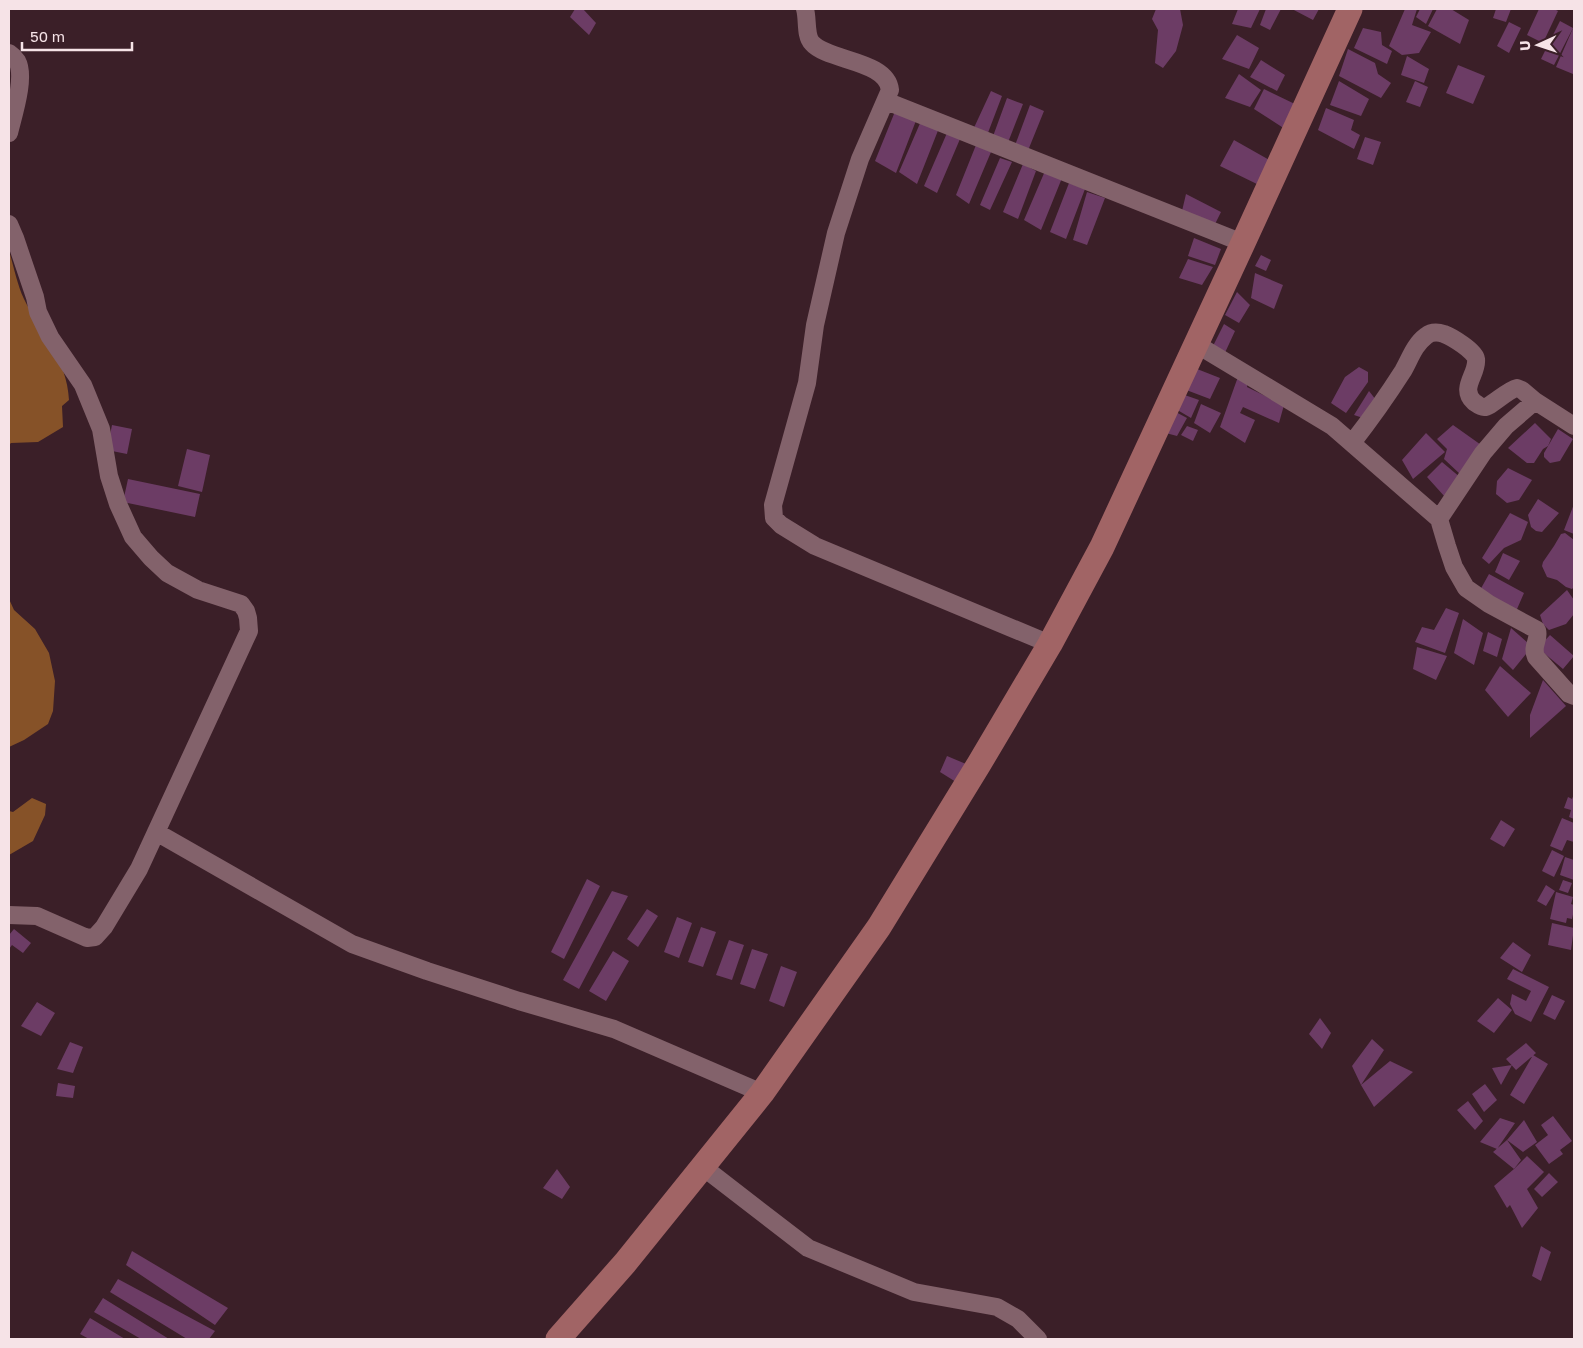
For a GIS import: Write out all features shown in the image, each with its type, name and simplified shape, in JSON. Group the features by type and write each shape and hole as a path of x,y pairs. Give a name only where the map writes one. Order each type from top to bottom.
{"street":[{"path":"805,9 810,42 817,48 878,73 886,79 890,90 860,159 836,233 815,325 807,383 773,505 774,518 781,525 815,546 1050,644"},
{"path":"558,1339 625,1263 762,1093 879,927 979,764 1050,644 1102,547 1244,243 1350,9"},
{"path":"9,53 18,63 20,84 9,133"},
{"path":"886,101 1244,243"},
{"path":"9,224 35,297 38,312 50,337 83,385 101,429 109,476 118,504 133,536 151,558 167,573 198,590 241,604 246,611 249,631 139,870 96,937 88,938 37,916 9,915"},
{"path":"1352,443 1374,414 1404,369 1416,347 1427,335 1434,332 1444,334 1475,355 1477,360 1468,393 1471,399 1478,405 1483,408 1489,406 1498,398 1516,388 1522,390 1535,401 1574,426"},
{"path":"1196,344 1332,426 1439,519 1454,568 1466,588 1489,604 1537,630 1538,636 1534,647 1536,657 1569,694 1574,696"},
{"path":"1439,519 1483,453 1506,426 1535,401"},
{"path":"156,832 352,944 445,977 614,1029 762,1093"},
{"path":"703,1167 808,1248 914,1292 997,1307 1018,1319 1038,1339"}],"shaded area":[{"path":"9,251 24,299 64,372 69,400 62,406 63,427 38,442 11,443 9,445"},
{"path":"9,599 14,610 35,629 49,653 55,681 53,711 48,724 24,740 9,747"},
{"path":"32,798 46,804 45,815 33,841 9,855 9,811 13,812"}],"building":[{"path":"575,9 583,9 596,23 589,35 570,17"},
{"path":"1156,9 1180,9 1183,25 1176,51 1163,68 1155,63 1158,30 1152,19"},
{"path":"1238,9 1260,9 1251,28 1232,24"},
{"path":"1266,9 1281,9 1270,30 1260,25"},
{"path":"1292,9 1319,9 1313,20"},
{"path":"1405,9 1417,9 1412,25 1431,32 1419,53 1402,55 1389,46"},
{"path":"1420,9 1433,9 1426,24 1416,17"},
{"path":"1437,9 1451,9 1469,20 1460,44 1428,26"},
{"path":"1496,9 1511,9 1506,22 1493,18"},
{"path":"1539,9 1554,9 1558,11 1543,43 1527,35"},
{"path":"1560,21 1573,28 1554,65 1541,59"},
{"path":"1509,22 1521,28 1509,53 1497,46"},
{"path":"1574,26 1574,71 1573,74 1556,67"},
{"path":"1363,28 1381,32 1382,45 1392,51 1387,64 1354,48"},
{"path":"1237,35 1259,48 1249,69 1222,59"},
{"path":"1348,49 1375,63 1378,74 1391,83 1381,98 1339,76"},
{"path":"1407,56 1429,69 1424,83 1401,75"},
{"path":"1261,60 1285,75 1277,91 1250,77"},
{"path":"1458,65 1485,76 1473,104 1446,93"},
{"path":"1239,74 1261,90 1250,107 1225,98"},
{"path":"1339,81 1369,99 1361,116 1330,105"},
{"path":"1415,81 1428,87 1420,107 1406,102"},
{"path":"1264,89 1299,106 1285,129 1254,109"},
{"path":"991,91 1002,96 986,138 972,132"},
{"path":"1007,98 1023,104 1007,145 992,139"},
{"path":"1030,105 1044,111 1027,153 1014,148"},
{"path":"1326,108 1354,120 1351,130 1360,135 1354,149 1318,130"},
{"path":"896,109 917,118 896,173 875,161"},
{"path":"921,121 939,128 917,184 899,172"},
{"path":"947,133 960,139 937,193 924,186"},
{"path":"1365,137 1381,142 1373,165 1357,159"},
{"path":"1234,140 1273,162 1261,186 1220,166"},
{"path":"976,145 991,152 969,204 956,195"},
{"path":"1000,158 1012,162 990,210 980,205"},
{"path":"1023,164 1036,171 1018,219 1003,212"},
{"path":"1045,171 1062,178 1041,230 1024,220"},
{"path":"1069,183 1085,189 1066,239 1050,232"},
{"path":"1087,192 1105,198 1087,245 1073,240"},
{"path":"1186,194 1221,212 1214,226 1182,211"},
{"path":"1194,238 1221,249 1215,265 1188,256"},
{"path":"1261,255 1271,260 1266,271 1255,266"},
{"path":"1188,259 1213,267 1202,285 1179,278"},
{"path":"1255,273 1283,285 1274,309 1251,298"},
{"path":"1237,292 1250,305 1239,323 1225,315"},
{"path":"1224,324 1235,331 1223,357 1212,348"},
{"path":"1192,367 1220,378 1210,399 1181,388"},
{"path":"1359,367 1368,372 1368,382 1346,413 1331,403 1345,377"},
{"path":"1239,374 1248,379 1247,387 1284,405 1279,423 1243,407 1240,413 1255,420 1245,443 1220,427"},
{"path":"1369,391 1376,400 1363,418 1354,415"},
{"path":"1179,393 1199,400 1191,418 1174,408"},
{"path":"1201,404 1221,413 1210,433 1194,423"},
{"path":"1172,410 1187,418 1177,436 1162,432"},
{"path":"1535,423 1551,439 1548,446 1543,449 1534,463 1527,463 1508,448"},
{"path":"112,425 132,429 127,454 107,450"},
{"path":"1453,425 1484,447 1460,474 1444,459 1447,449 1437,439"},
{"path":"1187,426 1198,430 1193,441 1181,435"},
{"path":"1558,429 1573,439 1560,461 1550,463 1544,457 1544,453"},
{"path":"1426,433 1445,452 1413,479 1402,460"},
{"path":"187,449 210,455 202,492 178,486"},
{"path":"1442,462 1461,478 1445,497 1427,477"},
{"path":"1508,468 1532,480 1519,500 1507,503 1496,494 1497,481"},
{"path":"128,479 200,494 195,517 123,502"},
{"path":"1538,499 1559,513 1542,532 1536,531 1531,527 1528,515"},
{"path":"1574,504 1574,534 1564,530"},
{"path":"1510,513 1528,522 1521,540 1504,548 1489,564 1482,558"},
{"path":"1565,533 1574,540 1574,587 1572,589 1557,580 1547,577 1542,566 1561,534"},
{"path":"1503,553 1520,561 1509,580 1495,572"},
{"path":"1489,574 1524,593 1514,616 1479,592"},
{"path":"1567,590 1574,600 1574,614 1566,624 1549,630 1543,624 1540,615"},
{"path":"1446,608 1459,613 1445,653 1415,642 1422,627 1434,630"},
{"path":"1463,619 1483,633 1474,665 1454,653"},
{"path":"1511,628 1528,643 1526,654 1513,670 1502,659"},
{"path":"1488,632 1502,639 1497,657 1483,651"},
{"path":"1550,635 1574,656 1563,669 1538,648"},
{"path":"1417,647 1447,656 1436,680 1413,669"},
{"path":"1500,666 1531,693 1508,717 1485,690"},
{"path":"1543,680 1566,706 1530,738 1530,715"},
{"path":"947,756 966,764 956,782 940,772"},
{"path":"1574,794 1574,819 1569,817 1571,810 1564,808 1568,797 1572,799"},
{"path":"1562,818 1574,823 1574,842 1567,840 1562,851 1550,846"},
{"path":"1501,820 1515,829 1504,847 1490,839"},
{"path":"1552,850 1564,856 1554,877 1542,871"},
{"path":"1565,857 1574,860 1574,880 1560,875"},
{"path":"587,879 600,886 564,959 551,952"},
{"path":"1563,880 1572,883 1568,893 1559,890"},
{"path":"1546,885 1555,891 1546,906 1537,901"},
{"path":"612,891 628,896 579,989 563,980"},
{"path":"1556,892 1573,897 1571,904 1574,905 1572,919 1567,918 1566,923 1550,919"},
{"path":"647,909 658,916 638,947 627,939"},
{"path":"677,917 692,923 679,958 664,952"},
{"path":"1552,923 1574,928 1571,950 1548,945"},
{"path":"701,927 716,932 703,967 688,962"},
{"path":"14,929 31,943 23,953 12,945 9,949 9,935"},
{"path":"729,940 744,945 732,980 716,975"},
{"path":"1513,942 1531,955 1522,972 1500,958"},
{"path":"752,949 768,954 755,989 740,984"},
{"path":"613,951 629,961 606,1001 589,991"},
{"path":"781,966 797,972 784,1007 769,1001"},
{"path":"1513,969 1549,987 1531,1022 1515,1014 1510,1004 1512,994 1526,1001 1531,991 1507,979"},
{"path":"1552,995 1565,1001 1555,1020 1543,1014"},
{"path":"1498,998 1512,1010 1494,1033 1477,1021"},
{"path":"37,1002 55,1013 41,1036 21,1026"},
{"path":"1320,1018 1331,1033 1322,1049 1309,1034"},
{"path":"1372,1039 1384,1050 1361,1085 1352,1066"},
{"path":"70,1042 83,1047 73,1073 57,1069"},
{"path":"1526,1043 1536,1053 1516,1070 1506,1059"},
{"path":"1533,1055 1548,1064 1524,1104 1510,1095"},
{"path":"1390,1061 1413,1072 1374,1107 1361,1085"},
{"path":"1512,1065 1501,1085 1492,1068"},
{"path":"58,1083 75,1086 73,1098 56,1096"},
{"path":"1485,1084 1497,1100 1484,1112 1472,1094"},
{"path":"1468,1101 1483,1121 1475,1130 1457,1110"},
{"path":"1553,1116 1572,1141 1560,1150 1563,1154 1549,1164 1535,1145 1548,1135 1541,1125"},
{"path":"1500,1118 1515,1123 1497,1149 1480,1142"},
{"path":"1524,1120 1537,1142 1523,1152 1507,1140"},
{"path":"1507,1140 1521,1160 1514,1169 1493,1152"},
{"path":"1527,1156 1544,1172 1527,1189 1538,1208 1522,1228 1510,1205 1507,1208 1494,1186"},
{"path":"557,1169 570,1187 562,1199 543,1188"},
{"path":"1549,1173 1558,1182 1542,1197 1534,1189"},
{"path":"1541,1246 1551,1252 1541,1281 1532,1276"},
{"path":"132,1251 228,1308 215,1325 126,1265"},
{"path":"118,1279 215,1331 209,1339 187,1339 110,1292"},
{"path":"103,1298 169,1339 141,1339 94,1312"},
{"path":"90,1318 125,1339 89,1339 80,1334"}]}
